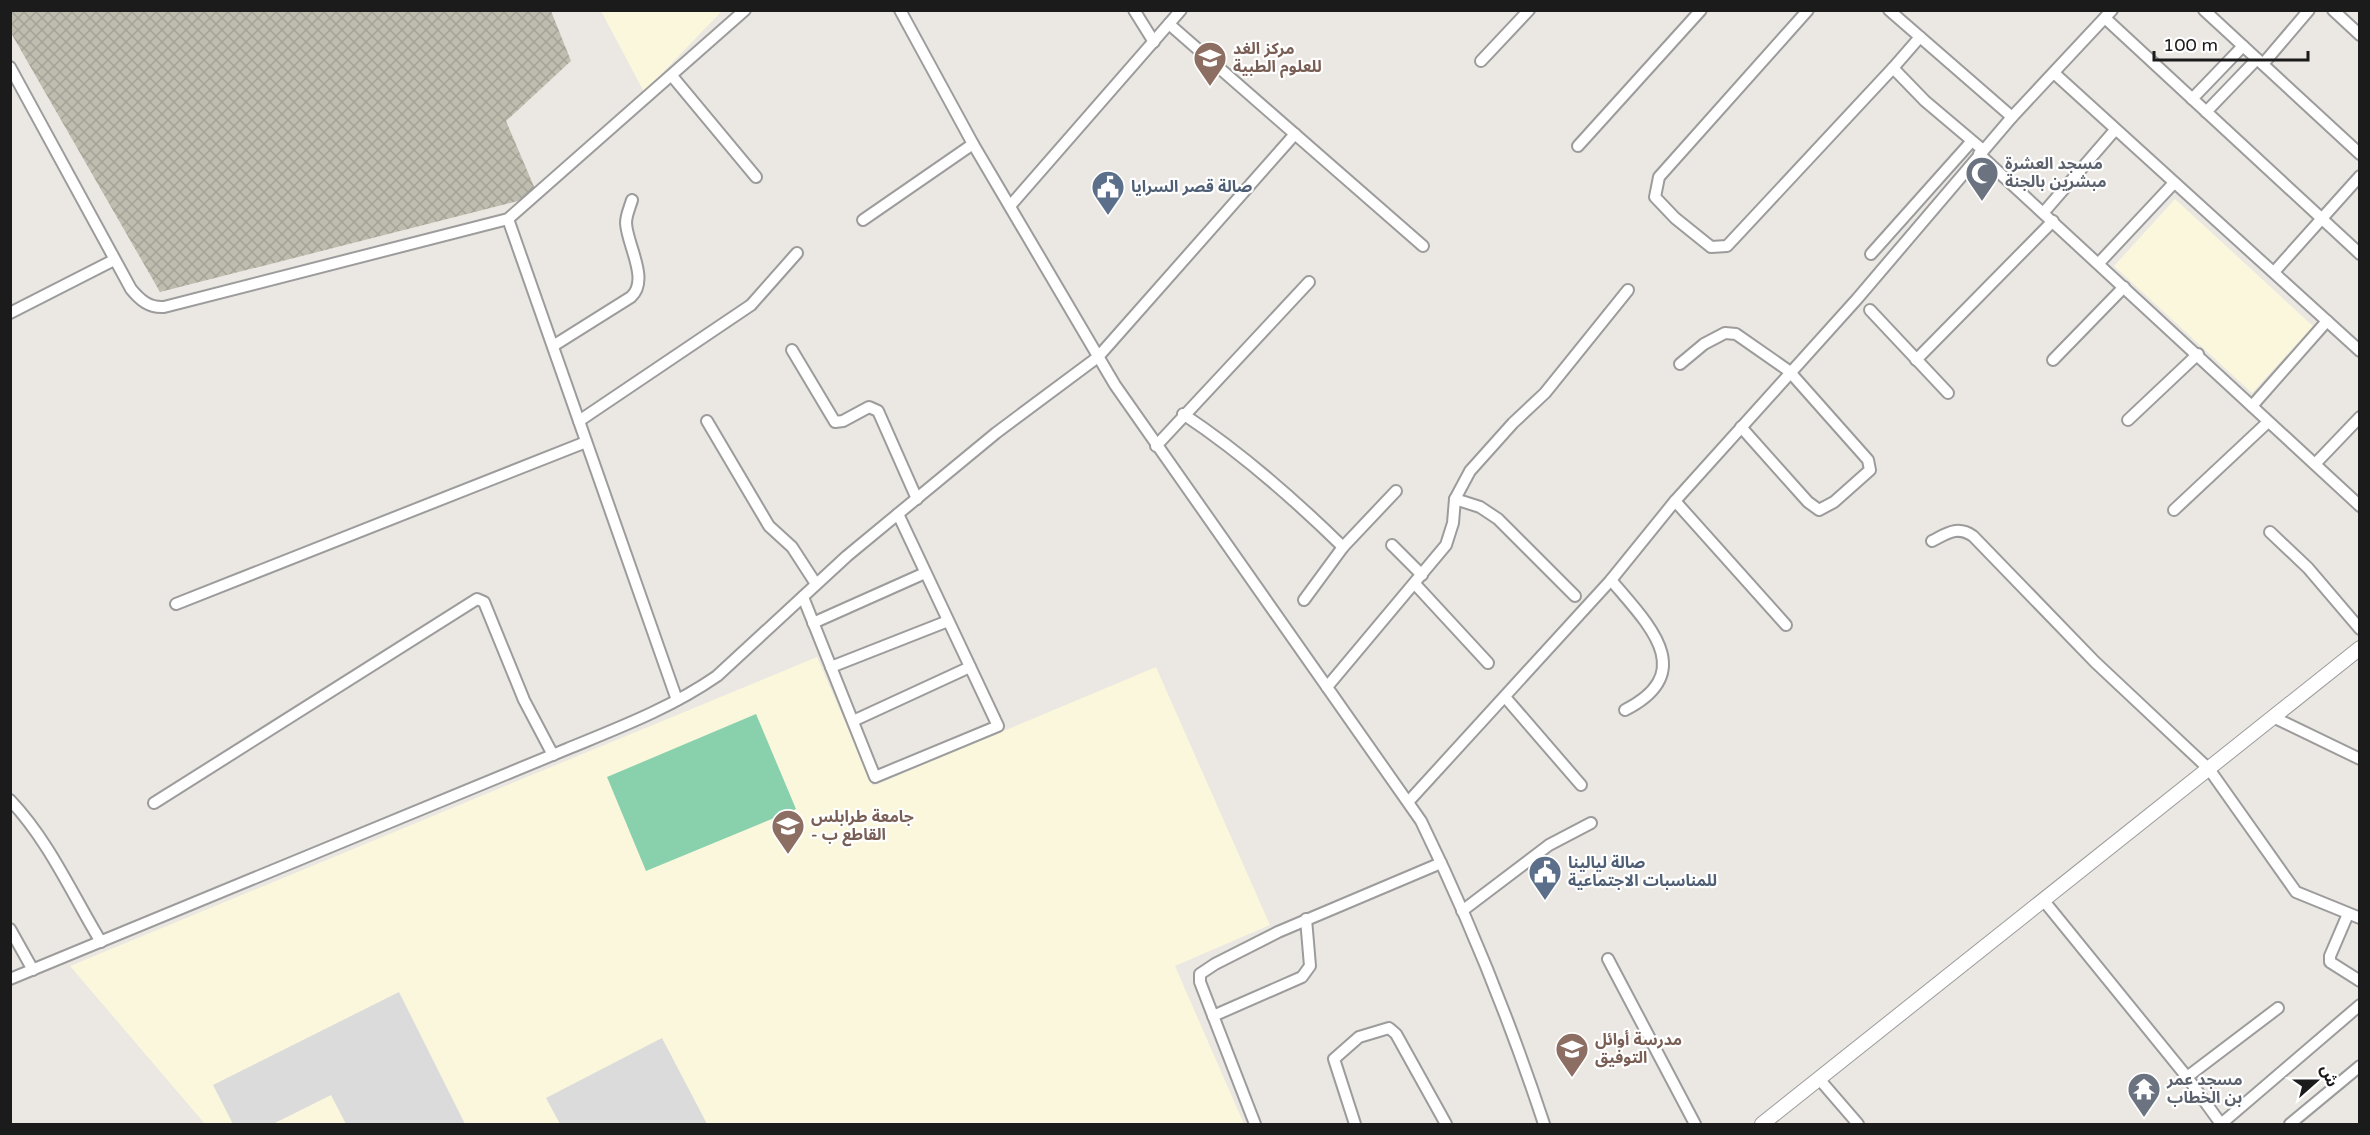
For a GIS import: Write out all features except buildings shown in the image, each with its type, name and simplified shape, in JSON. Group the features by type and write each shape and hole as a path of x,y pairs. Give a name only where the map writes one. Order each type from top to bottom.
{"street":[{"path":"10,67 114,260 141,301 164,307 508,219 745,10"},
{"path":"900,10 973,144 1098,357 1156,446 1409,801 1442,862 1497,997 1544,1125"},
{"path":"1134,10 1154,42"},
{"path":"1010,206 1181,10"},
{"path":"1480,61 1529,10"},
{"path":"1578,146 1701,10"},
{"path":"1808,10 1659,177 1656,197 1675,218 1712,247 1727,246 1920,38"},
{"path":"1889,10 2012,117"},
{"path":"2204,10 2360,154"},
{"path":"2206,112 2260,62 2309,10"},
{"path":"2333,10 2360,35"},
{"path":"1409,801 1611,580 1675,501 1789,371 1857,299 1981,152 2109,14 2192,99 2360,254"},
{"path":"1169,24 1423,246"},
{"path":"2192,99 2243,46"},
{"path":"1893,68 1925,101 2360,506"},
{"path":"2054,73 2173,184 2358,346"},
{"path":"672,76 756,177"},
{"path":"2044,212 2115,130"},
{"path":"10,979 553,755 677,700 717,676 816,584 898,514 1052,390 1098,357 1295,134"},
{"path":"1871,254 1971,142"},
{"path":"863,220 973,144"},
{"path":"2274,272 2360,177"},
{"path":"2099,263 2173,184"},
{"path":"554,346 631,297 637,289 637,272 626,220 632,200"},
{"path":"508,219 677,700"},
{"path":"1916,360 2053,221"},
{"path":"579,421 752,305 797,254"},
{"path":"10,313 114,260"},
{"path":"1156,446 1309,282"},
{"path":"2053,360 2124,287"},
{"path":"1327,687 1446,545 1454,523 1455,499 1470,471 1513,423 1545,393 1628,290"},
{"path":"1870,310 1948,393"},
{"path":"2252,406 2327,321"},
{"path":"1680,364 1704,344 1725,333 1736,334 1789,371 1871,466 1868,473 1828,507 1818,510 1808,502 1741,427"},
{"path":"792,350 835,422 843,421 869,407 878,411 917,499"},
{"path":"2128,420 2198,354"},
{"path":"1184,414 1271,479 1342,547"},
{"path":"2315,464 2360,417"},
{"path":"707,421 769,525 792,547 816,584"},
{"path":"2174,510 2268,422"},
{"path":"176,604 586,442"},
{"path":"1304,600 1342,547 1396,492"},
{"path":"1455,499 1480,507 1498,519 1575,596"},
{"path":"1675,501 1786,625"},
{"path":"803,597 875,777 998,726 898,514"},
{"path":"1932,541 1952,530 1967,532 1973,536 2095,662 2209,769 2296,892 2360,918"},
{"path":"2270,532 2308,568 2360,629"},
{"path":"1392,545 1422,574"},
{"path":"813,624 926,573"},
{"path":"1611,580 1649,626 1659,642 1664,662 1654,689 1642,701 1625,710"},
{"path":"1415,584 1488,663"},
{"path":"154,803 477,599 484,602 524,700 553,755"},
{"path":"831,667 948,621"},
{"path":"1762,1125 2360,648"},
{"path":"853,722 970,667"},
{"path":"1505,697 1581,785"},
{"path":"2273,717 2360,759"},
{"path":"10,800 25,815 48,849 71,893 101,942"},
{"path":"1462,911 1549,845 1591,823"},
{"path":"1255,1125 1200,982 1203,971 1306,919 1442,862"},
{"path":"2044,901 2187,1077 2221,1125 2360,1005"},
{"path":"2348,914 2330,956 2330,962 2360,981"},
{"path":"1214,1016 1302,977 1307,972 1310,966 1306,919"},
{"path":"10,929 33,970"},
{"path":"1608,958 1695,1125"},
{"path":"2187,1077 2278,1008"},
{"path":"1355,1125 1334,1059 1359,1037 1389,1028 1396,1034 1446,1125"},
{"path":"2290,1125 2360,1066"},
{"path":"1820,1080 1858,1125"}],"shaded area":[{"path":"10,11 551,11 571,61 506,121 538,196 160,292 11,33"},
{"path":"601,11 722,11 644,92"},
{"path":"2175,199 2313,326 2252,393 2114,266"},
{"name":"جامعة طرابلس - القاطع ب","path":"817,657 873,786 1156,667 1270,925 1175,966 1244,1124 205,1124 70,966"},
{"path":"399,992 465,1124 346,1124 331,1095 273,1124 233,1124 213,1085"},
{"path":"662,1038 707,1124 560,1124 546,1098"}],"green space":[{"path":"756,714 796,809 646,871 607,777"}],"place":[{"name":"مركز الغد للعلوم الطبية","path":"1210,87"},
{"name":"مسجد العشرة مبشرين بالجنة","path":"1982,202"},
{"name":"صالة قصر السرايا","path":"1108,216"},
{"name":"جامعة طرابلس - القاطع ب","path":"788,855"},
{"name":"صالة ليالينا للمناسبات الاجتماعية","path":"1545,901"},
{"name":"مدرسة أوائل التوفيق","path":"1572,1078"},
{"name":"مسجد عمر بن الخطاب","path":"2144,1118"}]}
